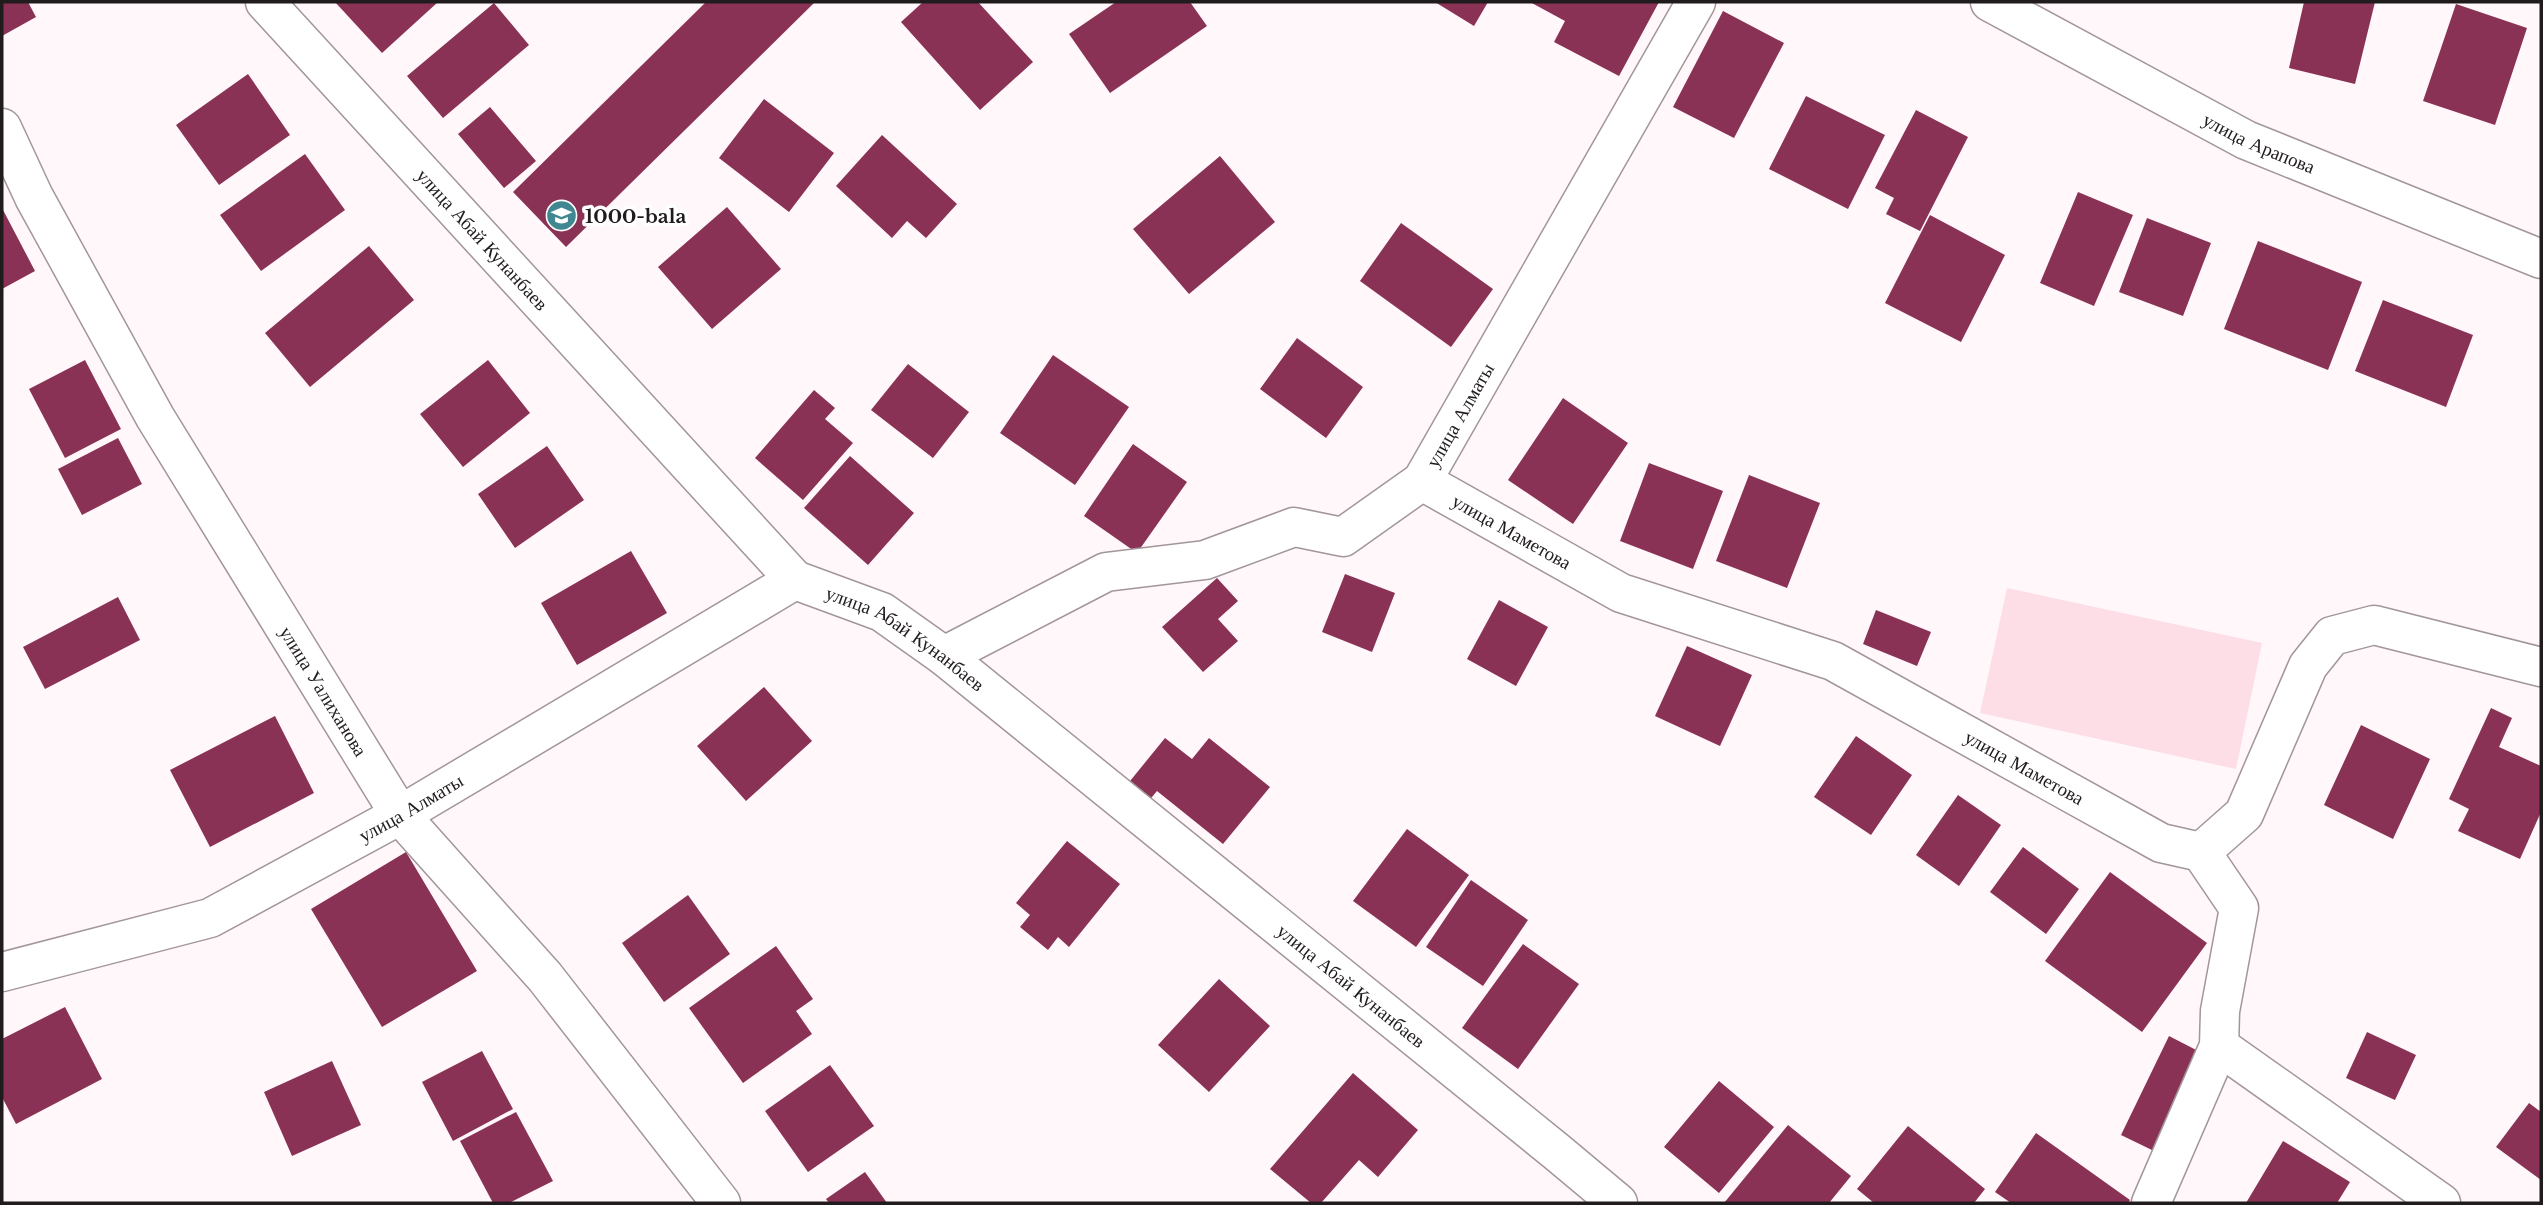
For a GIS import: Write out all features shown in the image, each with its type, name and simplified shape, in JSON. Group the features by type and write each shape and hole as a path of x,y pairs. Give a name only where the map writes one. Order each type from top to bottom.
{"street":[{"name":"улица Абай Кунанбаев","path":"265,2 795,580 881,612 944,656 1618,1203"},
{"name":"улица Алматы","path":"944,656 1105,572 1205,560 1294,527 1343,537 1422,481 1696,2"},
{"name":"улица Арапова","path":"1990,2 2246,140 2541,260"},
{"name":"улица Уалиханова","path":"2,128 34,197 155,417 400,816 545,977 721,1203"},
{"name":"улица Маметова","path":"1422,481 1621,593 1833,661 2161,843 2201,852"},
{"name":"улица Алматы","path":"2,972 210,918 400,816 795,580"},
{"path":"2151,1203 2219,1046 2220,1011 2239,908 2201,852 2244,814 2308,666 2332,636 2374,625 2541,667"},
{"path":"2219,1046 2441,1203"}],"shaded area":[{"path":"2007,588 2262,643 2236,769 1980,713"}],"building":[{"path":"2,2 28,2 36,17 2,36"},
{"path":"335,2 438,2 382,53"},
{"path":"706,2 815,2 566,247 513,192"},
{"path":"923,2 978,2 1033,62 980,110 901,22"},
{"path":"1116,2 1190,2 1207,26 1110,93 1069,34"},
{"path":"1435,2 1488,2 1474,26"},
{"path":"1530,2 1659,2 1619,76 1554,42 1565,21"},
{"path":"2304,2 2375,2 2355,84 2289,68"},
{"path":"494,3 529,45 443,118 407,76"},
{"path":"2456,4 2527,28 2495,125 2423,101"},
{"path":"1723,11 1784,43 1734,138 1673,107"},
{"path":"248,74 290,135 219,185 176,125"},
{"path":"1806,96 1885,135 1848,209 1769,169"},
{"path":"764,99 834,153 789,212 719,158"},
{"path":"490,107 536,161 504,188 458,134"},
{"path":"1916,110 1968,137 1920,231 1886,214 1894,198 1875,188"},
{"path":"882,135 957,204 926,238 907,221 892,238 836,186"},
{"path":"305,154 345,210 261,271 220,215"},
{"path":"1220,156 1275,222 1189,294 1133,229"},
{"path":"2078,192 2133,215 2094,306 2040,283"},
{"path":"727,207 781,269 712,329 658,267"},
{"path":"2,208 35,271 2,289"},
{"path":"1930,215 2005,255 1961,342 1885,303"},
{"path":"2147,218 2211,243 2183,316 2119,292"},
{"path":"1401,223 1493,289 1451,347 1360,281"},
{"path":"2258,241 2362,282 2328,370 2224,329"},
{"path":"369,246 414,300 310,387 265,333"},
{"path":"2383,300 2473,335 2446,407 2355,371"},
{"path":"1297,338 1363,387 1326,438 1260,389"},
{"path":"1053,355 1129,407 1075,485 1000,433"},
{"path":"85,360 121,429 65,458 29,389"},
{"path":"488,360 530,413 463,467 420,414"},
{"path":"908,364 969,412 933,458 871,410"},
{"path":"814,390 835,408 825,419 853,443 803,500 755,458"},
{"path":"1563,398 1628,443 1573,524 1508,480"},
{"path":"118,438 142,484 82,515 58,469"},
{"path":"1133,444 1187,482 1137,553 1084,516"},
{"path":"547,446 584,500 515,548 478,494"},
{"path":"850,456 914,513 868,565 804,508"},
{"path":"1649,463 1723,491 1693,569 1620,541"},
{"path":"1749,475 1820,503 1787,588 1716,561"},
{"path":"631,551 667,613 577,665 541,603"},
{"path":"1345,574 1395,593 1372,652 1322,632"},
{"path":"1217,578 1238,601 1218,619 1238,641 1203,672 1162,627"},
{"path":"118,597 140,640 45,689 23,647"},
{"path":"1499,600 1548,627 1516,686 1467,659"},
{"path":"1876,610 1931,632 1917,666 1863,644"},
{"path":"1687,646 1752,675 1720,746 1655,716"},
{"path":"764,687 812,741 746,801 697,746"},
{"path":"2491,708 2512,718 2499,747 2541,766 2541,812 2520,859 2458,831 2469,809 2449,799"},
{"path":"275,716 314,793 210,847 170,770"},
{"path":"2361,725 2430,759 2393,839 2324,805"},
{"path":"1856,736 1912,775 1871,835 1814,797"},
{"path":"1165,738 1192,759 1209,738 1270,787 1223,844 1157,791 1147,803 1126,786"},
{"path":"1958,795 2001,825 1959,886 1916,855"},
{"path":"1407,829 1469,875 1416,947 1353,901"},
{"path":"1067,841 1120,884 1069,947 1058,937 1048,950 1020,927 1030,915 1016,903"},
{"path":"2023,847 2079,889 2046,934 1990,892"},
{"path":"406,852 477,971 382,1027 311,909"},
{"path":"2110,872 2207,943 2142,1032 2045,961"},
{"path":"1471,880 1528,920 1483,986 1426,947"},
{"path":"688,895 730,954 664,1002 622,943"},
{"path":"1523,944 1579,984 1518,1069 1462,1028"},
{"path":"776,946 813,999 796,1011 812,1034 743,1083 689,1008"},
{"path":"1219,979 1270,1026 1209,1092 1158,1045"},
{"path":"65,1007 102,1079 16,1124 2,1097 2,1039"},
{"path":"2367,1032 2416,1055 2395,1100 2346,1078"},
{"path":"2169,1036 2202,1053 2154,1151 2121,1135"},
{"path":"482,1051 513,1109 453,1141 422,1082"},
{"path":"332,1061 361,1125 292,1156 264,1092"},
{"path":"830,1065 874,1126 808,1172 765,1111"},
{"path":"1353,1073 1418,1130 1378,1177 1359,1160 1321,1203 1311,1203 1270,1169"},
{"path":"1719,1081 1774,1127 1719,1193 1664,1147"},
{"path":"2529,1103 2541,1112 2541,1180 2496,1147"},
{"path":"516,1112 553,1181 509,1203 493,1203 460,1141"},
{"path":"1788,1125 1851,1176 1829,1203 1724,1203"},
{"path":"1908,1126 1985,1189 1974,1203 1874,1203 1857,1189"},
{"path":"2036,1133 2130,1200 2128,1203 2011,1203 1995,1192"},
{"path":"2283,1141 2350,1182 2337,1203 2246,1203"},
{"path":"865,1172 887,1203 829,1203 826,1199"}],"place":[{"name":"1000-bala","path":"562,216"}]}
